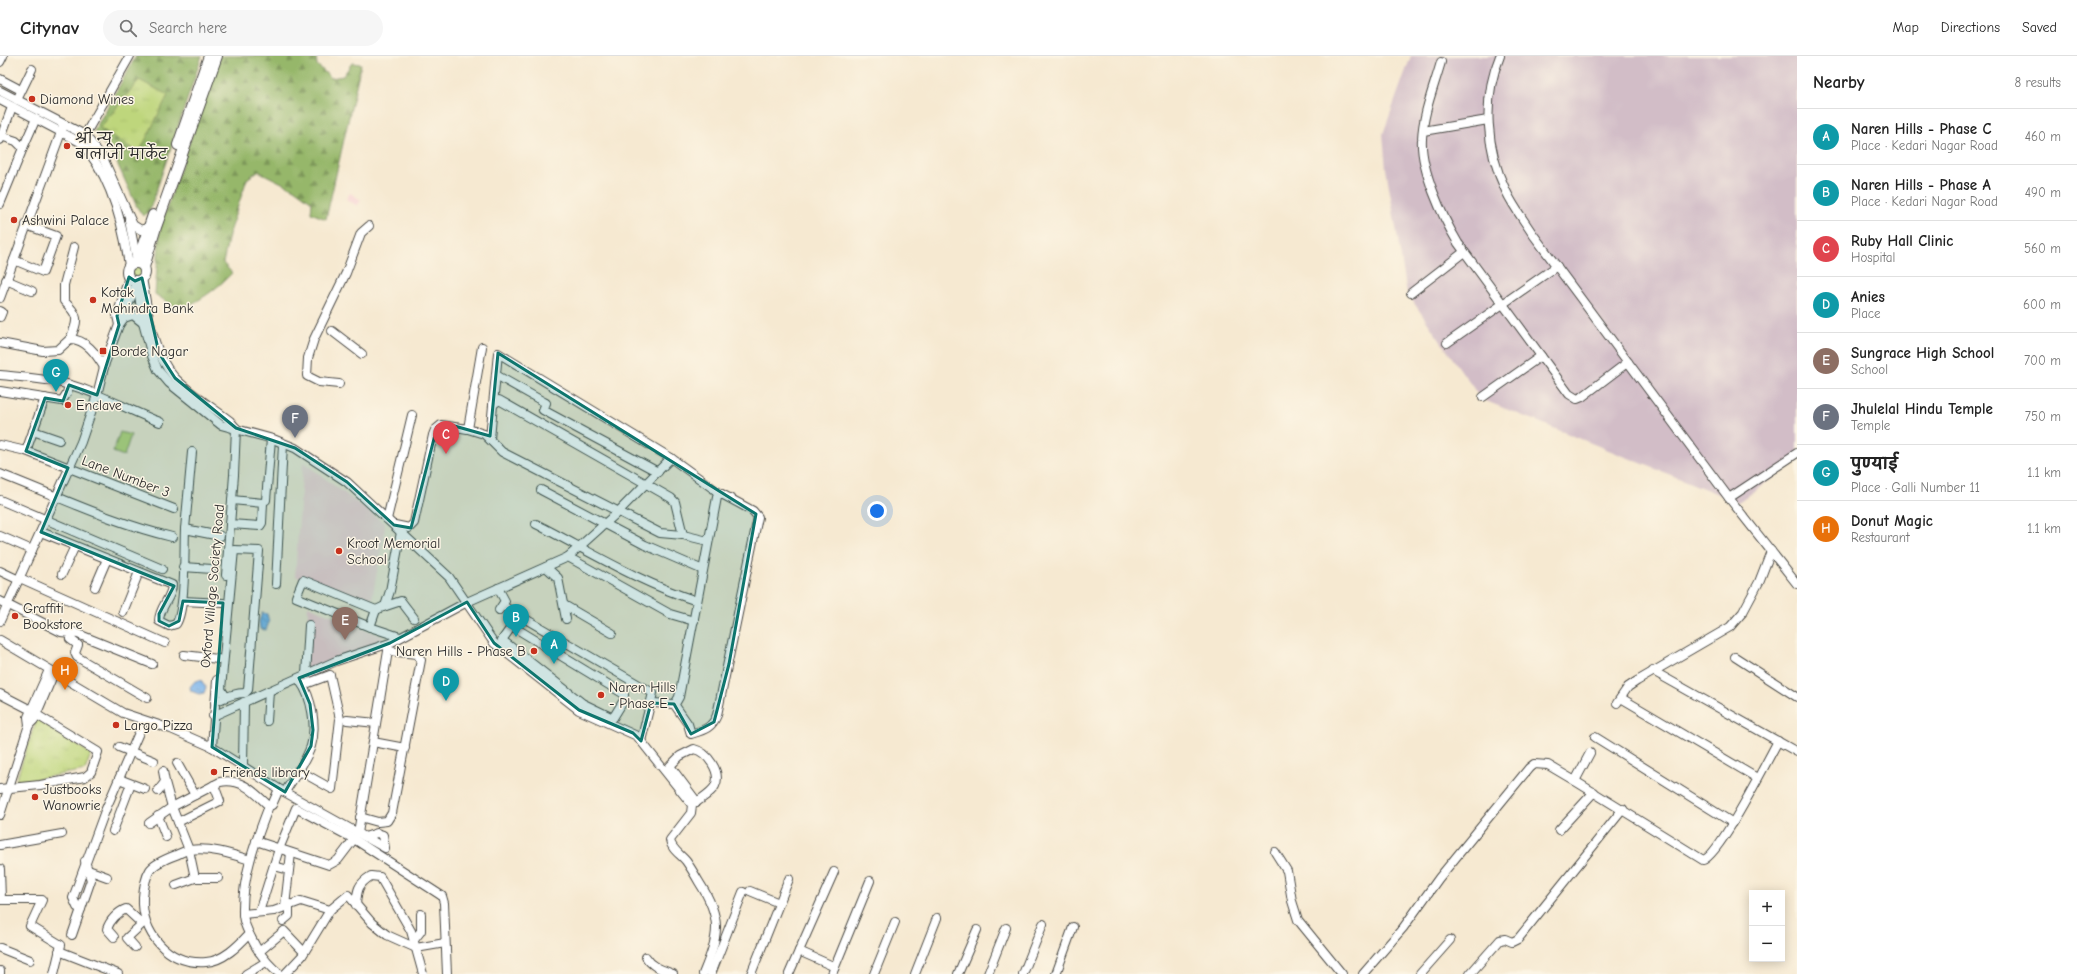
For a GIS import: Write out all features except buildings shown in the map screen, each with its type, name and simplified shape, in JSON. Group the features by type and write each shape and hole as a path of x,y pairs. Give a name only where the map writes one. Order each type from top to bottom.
{"main road":[{"path":"136,265 209,56"},
{"path":"136,265 145,274 136,279 127,272 136,265 156,228 217,56"}],"street":[{"path":"0,62 3,56"},
{"path":"82,139 130,56"},
{"path":"1500,56 1493,76 1488,120 1497,167 1505,191 1519,214 1729,498 1797,584"},
{"path":"1441,62 1423,131 1423,154 1429,178 1447,224 1464,252 1569,394 1576,399 1582,397 1628,362"},
{"path":"14,101 30,68 17,88 1,138 16,142 23,148"},
{"path":"0,79 17,88"},
{"path":"0,91 14,101 82,139 103,158 117,186 127,214 136,265"},
{"path":"0,100 14,101"},
{"path":"1423,131 1488,120"},
{"path":"0,204 34,123"},
{"path":"0,298 62,128"},
{"path":"82,139 96,162 109,189 125,238 136,265"},
{"path":"127,214 137,229 141,230 149,227"},
{"path":"14,260 43,272 56,236 26,225"},
{"path":"339,384 318,382 306,376 308,358 314,339 346,273 361,232 369,226"},
{"path":"0,343 43,351 58,350 70,339 77,323 75,313 64,301 64,285 74,247"},
{"path":"1411,292 1464,252"},
{"path":"1447,343 1557,266"},
{"path":"0,621 4,603 19,579 80,442 97,395 104,366 119,325 124,318 136,279"},
{"path":"136,279 143,323 152,356 158,370 169,383 221,425 236,428 283,444 330,470 347,482 449,577 494,643 534,670 582,703 613,718 624,700 624,694 512,626 502,640 534,670 579,710 633,733 686,792 697,802 714,788 717,781 712,764 702,753 694,749 680,756 670,766 686,792 693,809 670,840 671,844 690,866 713,904 717,922 711,955 703,974"},
{"path":"119,325 117,316 136,279"},
{"path":"136,279 165,366 175,378 230,421 236,428"},
{"path":"6,280 32,291"},
{"path":"0,311 2,312 0,317"},
{"path":"124,318 133,314 143,323"},
{"path":"332,331 362,354"},
{"path":"70,339 78,339 95,353 104,366"},
{"path":"468,429 482,347"},
{"path":"490,438 498,353 671,458 718,492 753,511 758,517 729,664 714,722 707,729 691,734 688,724 674,704"},
{"path":"1483,397 1541,356"},
{"path":"0,374 58,382 69,385 97,395 131,411 160,422"},
{"path":"496,375 546,403 543,410 658,472"},
{"path":"0,390 62,400 67,393 69,385"},
{"path":"26,451 45,398"},
{"path":"493,404 499,400 674,500 683,535"},
{"path":"387,519 412,415"},
{"path":"394,525 409,528 414,523 435,430 441,424 468,429 484,434 490,438 502,452 660,533 683,535 708,541"},
{"name":"Oxford Village Society Road","path":"212,747 213,716 223,604 231,550 230,524 236,428"},
{"path":"33,431 59,440"},
{"path":"266,500 271,439"},
{"path":"276,584 283,444"},
{"name":"Lane Number 3","path":"0,445 26,451 174,509"},
{"path":"41,532 172,585 172,590 159,614 159,621 169,626 176,624 183,601 184,529 192,452"},
{"path":"1729,498 1797,453"},
{"path":"213,716 266,693 302,680 336,661 389,647 400,637 467,602 568,557 619,511 671,458"},
{"path":"0,474 56,497 155,533 172,537"},
{"path":"541,490 671,558 703,570"},
{"path":"651,704 674,704 677,703 679,697 718,492"},
{"path":"0,500 162,569"},
{"path":"230,524 260,526 262,523 264,503 232,500"},
{"path":"536,524 641,579 697,601"},
{"path":"184,529 220,536"},
{"path":"400,637 370,628 296,597 303,580 379,608 385,606 390,591 401,532"},
{"path":"0,536 32,550"},
{"path":"62,574 75,546"},
{"path":"215,702 224,698 234,693 245,693 248,690 259,551 231,550 221,689 224,698"},
{"path":"1757,778 1619,700 1628,687 1730,627 1743,612 1756,588 1771,551"},
{"path":"568,557 670,614 694,621"},
{"path":"95,587 107,559"},
{"path":"183,567 212,569"},
{"path":"546,567 558,578 566,619"},
{"path":"0,571 165,643"},
{"path":"123,612 139,572"},
{"path":"498,588 504,599 501,608 653,693 641,741"},
{"path":"370,628 379,608 401,600 414,618"},
{"path":"183,601 223,604"},
{"path":"4,603 61,632 74,632 152,664"},
{"path":"564,605 612,633"},
{"path":"275,973 266,962 249,934 243,914 247,872 256,841 269,806 268,801 298,770 311,746 313,730 310,704 302,680 309,625"},
{"path":"74,632 70,639 78,645 75,653 77,657 147,698"},
{"path":"0,640 115,708 144,721 171,729 212,747 356,836 442,896 444,903 447,974"},
{"path":"256,841 328,865 338,860 356,836 389,647"},
{"path":"360,817 378,822 387,821 390,818 405,748 420,657 417,654 389,647"},
{"path":"184,655 218,659"},
{"path":"1735,657 1797,697"},
{"path":"0,813 10,788 29,725 28,717 34,713 52,671"},
{"path":"1653,671 1797,752"},
{"path":"298,770 332,789 340,719 330,675 302,680"},
{"path":"265,720 266,693"},
{"path":"0,694 98,752 91,772 85,777 0,789"},
{"path":"243,766 244,702"},
{"path":"347,720 376,723"},
{"path":"80,909 77,907 73,898 86,861 144,721"},
{"path":"1595,737 1733,823"},
{"path":"1363,974 1403,928 1439,878 1529,768 1534,764 1548,765 1623,809 1703,860 1712,853 1733,823 1778,741"},
{"path":"373,742 405,748"},
{"path":"119,747 154,761"},
{"path":"1575,781 1590,753"},
{"path":"177,763 195,795"},
{"path":"163,771 172,807 189,850 195,878"},
{"path":"119,779 145,789"},
{"path":"149,823 172,807 214,785 228,780 242,783 269,806"},
{"path":"158,791 165,782"},
{"path":"113,831 131,784"},
{"path":"178,822 220,801 214,785"},
{"path":"1559,830 1594,792"},
{"path":"258,912 279,849 296,808 356,836 365,837 377,833 383,835 385,848"},
{"path":"1470,974 1500,940 1504,939 1512,942 1518,939 1623,809"},
{"path":"158,816 166,837"},
{"path":"0,845 62,834"},
{"path":"135,947 127,938 142,924 144,883 151,869 168,858 189,850 204,849 228,853 250,860"},
{"path":"1275,852 1287,871 1292,901 1298,920 1342,974"},
{"path":"283,921 289,916 287,905 291,853"},
{"path":"72,935 91,880 86,861"},
{"path":"274,866 289,870"},
{"path":"0,869 1,900 42,900 30,926 61,945 57,973"},
{"path":"88,870 107,877"},
{"path":"789,974 834,872"},
{"path":"356,905 358,888 360,884 370,876 380,878 404,915 415,944 423,974"},
{"path":"176,885 195,878 218,878"},
{"path":"751,974 789,879"},
{"path":"799,950 834,970 870,881"},
{"path":"710,974 746,891 779,903"},
{"path":"285,974 304,952 330,910 348,895 372,923 387,935 415,944 445,943"},
{"path":"243,914 274,911 301,901 330,910"},
{"path":"114,937 107,929 109,923 121,911 126,909 143,920 152,936 166,951 186,960 207,962 222,957 236,948 249,934"},
{"path":"415,944 421,931 421,914"},
{"path":"915,974 937,918"},
{"path":"874,974 895,922"},
{"path":"1023,974 1043,924"},
{"path":"1056,974 1073,927"},
{"path":"988,974 1006,928"},
{"path":"958,974 977,930"},
{"path":"260,952 284,931 304,952"},
{"path":"1420,974 1450,940"},
{"path":"0,948 30,960"},
{"path":"59,951 118,974"},
{"path":"646,957 650,962 659,968 673,974"},
{"path":"246,974 266,962"}],"highlighted area":[{"path":"129,277 135,281 142,278 159,353 175,378 236,428 295,448 347,482 394,525 411,528 437,427 451,425 490,436 498,353 756,514 729,664 714,722 691,734 674,704 651,703 641,741 633,733 579,710 494,643 467,602 390,643 299,678 310,704 313,730 311,746 285,792 212,747 223,603 183,601 179,621 169,626 159,621 159,614 174,586 41,532 68,468 26,451 45,398 63,401 69,385 97,395 119,325 117,316"}],"shaded area":[{"path":"1411,56 1797,56 1797,461 1738,502 1481,399 1407,293 1386,169 1383,134"},
{"path":"350,193 361,200 357,206 346,199"},
{"name":"Kroot Memorial School","path":"303,462 384,523 385,527 371,605 295,576"},
{"path":"308,606 382,636 384,641 306,674"}],"green space":[{"path":"136,56 202,56 149,212 143,216 137,207 117,163 94,131"},
{"path":"219,56 316,56 317,65 331,78 343,76 352,63 361,64 326,219 311,213 312,202 294,189 258,171 247,179 230,230 223,263 232,273 208,294 179,310 155,294 160,228"},
{"path":"139,80 168,95 139,153 100,128"},
{"path":"137,257 144,274 135,287 129,270"},
{"path":"120,432 131,435 124,456 113,452"},
{"path":"37,718 91,754 85,770 15,783"}],"water":[{"path":"262,613 267,614 269,622 266,630 260,629 259,621"},
{"path":"201,680 206,687 204,693 199,694 191,691 190,687 195,681"}],"place":[{"name":"Diamond Wines","path":"32,99"},
{"name":"श्री न्यू बालाजी मार्केट","path":"67,146"},
{"name":"Ashwini Palace","path":"14,220"},
{"name":"Kotak Mahindra Bank","path":"93,300"},
{"name":"Borde Nagar","path":"103,351"},
{"name":"पुण्याई","path":"56,392"},
{"name":"Enclave","path":"68,405"},
{"name":"Jhulelal Hindu Temple","path":"295,438"},
{"name":"Ruby Hall Clinic","path":"446,454"},
{"name":"Kroot Memorial School","path":"339,551"},
{"name":"Graffiti Bookstore","path":"15,616"},
{"name":"Naren Hills - Phase A","path":"516,637"},
{"name":"Sungrace High School","path":"345,640"},
{"name":"Naren Hills - Phase B","path":"534,651"},
{"name":"Naren Hills - Phase C","path":"554,664"},
{"name":"Donut Magic","path":"65,690"},
{"name":"Naren Hills - Phase E","path":"601,695"},
{"name":"Anies","path":"446,701"},
{"name":"Largo Pizza","path":"116,725"},
{"name":"Friends library","path":"214,772"},
{"name":"Justbooks Wanowrie","path":"35,797"}]}
